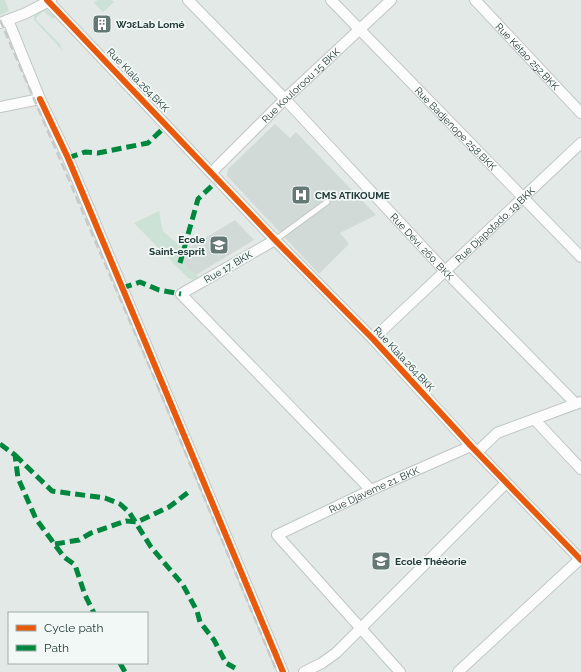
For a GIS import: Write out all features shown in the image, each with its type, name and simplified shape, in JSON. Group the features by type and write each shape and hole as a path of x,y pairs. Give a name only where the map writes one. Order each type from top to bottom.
{"street":[{"name":"Rue Dévi. 260. BKK","path":"188,0 285,99 445,272 579,403"},
{"name":"Rue Badjenope 258.BKK","path":"331,0 581,257"},
{"name":"Rue Kouloroou 15 BKK","path":"212,172 285,99 391,0"},
{"name":"Rue Kétao 252.BKK","path":"475,0 581,113"},
{"path":"49,1 13,18 40,99 68,158 284,672"},
{"name":"Rue Klala,264.BKK","path":"49,1 212,172"},
{"path":"0,107 40,99"},
{"name":"Rue Djapotado. 19.BKK","path":"373,339 581,143"},
{"name":"Rue Klala.264.BKK","path":"212,172 275,240 373,339 474,449 580,560"},
{"name":"Rue 17. BKK","path":"275,240 181,294 371,490"},
{"name":"Rue Djaveme 21. BKK","path":"360,629 276,535 371,490 474,449 497,433 579,403"},
{"path":"536,420 581,469"},
{"path":"307,672 336,653 506,483"},
{"path":"458,672 580,560"},
{"path":"360,629 400,672"}],"lane":[{"path":"275,240 327,202"}],"shaded area":[{"name":"CMS ATIKOUME","path":"275,124 290,138 296,132 376,215 340,233 349,244 319,274 227,176 228,169"},
{"name":"Ecole Saint-esprit","path":"235,220 254,240 196,275 175,256"}],"green space":[{"path":"0,0 5,0 9,11 0,15"},
{"path":"98,0 112,0 114,2 103,12 94,3"},
{"path":"43,7 55,17 53,19 43,11 36,18 37,21 60,44 63,51 34,20 34,16"},
{"path":"159,211 163,231 184,250 176,256 198,277 193,280 188,278 134,223"}],"railway":[{"path":"0,20 153,375 277,672"}],"marked path":[{"path":"68,158 85,152 98,153 148,143 167,125"},
{"path":"180,263 198,199 219,179"},
{"path":"122,288 140,282 159,290 181,294"},
{"path":"0,444 15,455 18,478 36,519 64,557 75,565 85,595 94,612"},
{"path":"15,455 52,491 105,498 120,504 129,512 151,547 183,585 197,611 200,622 214,640 226,663 235,668"},
{"path":"55,544 79,540 91,533 126,521 137,522 169,507 190,491"},
{"path":"121,664 125,672"}],"cycle path":[{"path":"47,0 275,240 373,339 471,446 581,560"},
{"path":"40,99 68,158 283,672"}],"place":[{"name":"WɔɛLab Lomé","path":"102,24"},
{"name":"CMS ATIKOUME","path":"301,195"},
{"name":"Ecole Saint-esprit","path":"219,245"},
{"name":"Ecole Thééorie","path":"381,561"}]}
